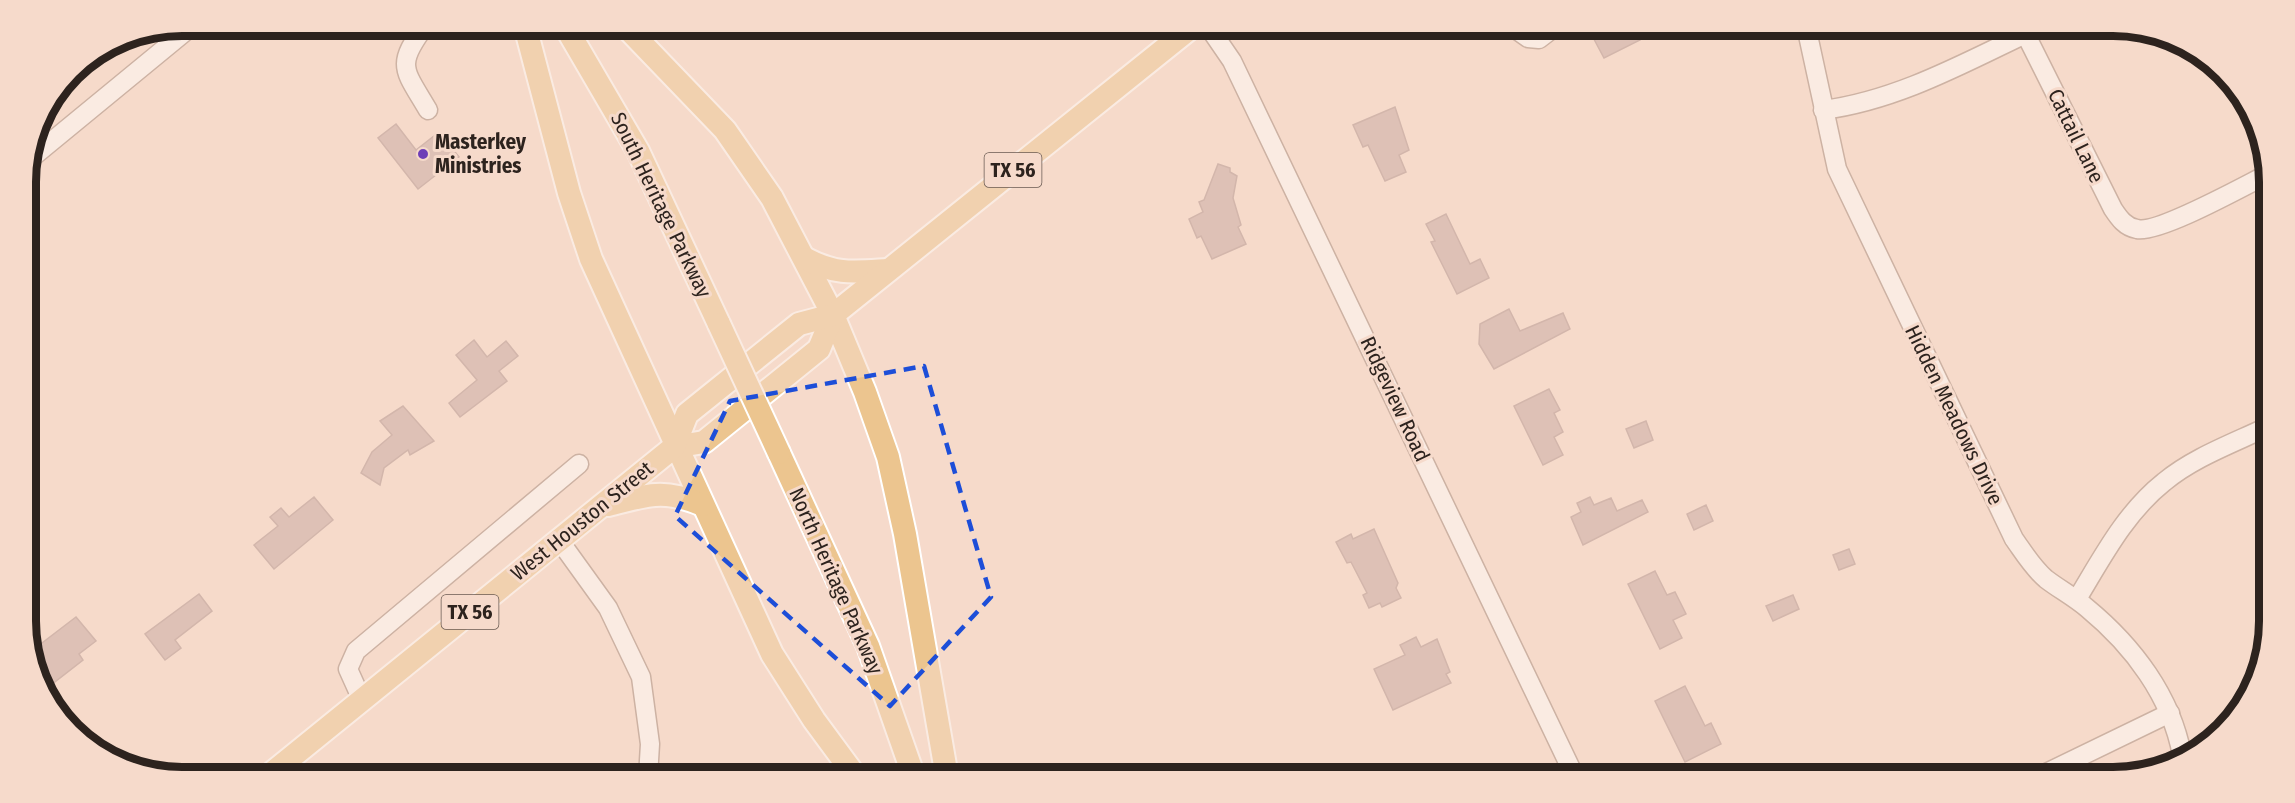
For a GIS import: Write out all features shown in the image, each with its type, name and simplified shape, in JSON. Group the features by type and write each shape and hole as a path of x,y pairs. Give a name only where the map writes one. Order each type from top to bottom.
{"main road":[{"path":"528,36 569,193 591,259 674,447 772,654 814,720 849,767"},
{"name":"South Heritage Parkway","path":"571,36 638,151 749,389"},
{"path":"635,36 725,130 772,198 806,259 833,315 865,392 888,457 905,534 945,767"},
{"name":"West Houston Street","path":"674,447 687,414 799,324 833,315 1180,36"},
{"path":"806,259 825,269 843,273 888,270"},
{"name":"West Houston Street","path":"279,767 674,447 704,442 819,349 833,315"},
{"name":"North Heritage Parkway","path":"749,389 867,646 910,767"},
{"path":"600,506 658,493 677,494 703,505"}],"street":[{"path":"39,151 180,36"},
{"path":"417,36 406,51 407,75 428,110"},
{"name":"Ridgeview Road","path":"1215,36 1232,61 1570,767"},
{"path":"1525,36 1539,39 1543,36"},
{"name":"Hidden Meadows Drive","path":"1808,36 1837,169 2014,539 2030,562 2046,579 2077,600 2109,628 2142,666 2170,713 2176,726 2181,750"},
{"path":"1823,110 1851,106 1910,87 2019,36"},
{"name":"Cattail Lane","path":"2026,36 2121,221 2137,230 2158,227 2259,178"},
{"path":"2077,600 2133,512 2164,481 2204,457 2259,431"},
{"path":"362,700 348,669 356,651 579,464"},
{"path":"559,540 608,608 641,677 650,744 649,767"},
{"path":"2059,767 2170,713"}],"highlighted area":[{"path":"924,366 991,597 890,706 675,516 730,401"}],"building":[{"path":"1592,36 1638,36 1640,40 1604,58"},
{"path":"1395,107 1409,150 1399,155 1406,172 1385,181 1368,145 1363,147 1353,125"},
{"name":"Masterkey Ministries","path":"396,124 416,150 439,132 459,157 418,189 378,138"},
{"path":"1218,164 1230,168 1230,172 1237,176 1233,198 1241,225 1238,227 1246,244 1212,259 1201,236 1197,238 1189,219 1203,212 1199,202 1204,200"},
{"path":"1446,214 1470,264 1480,259 1489,278 1457,294 1431,242 1435,241 1426,224"},
{"path":"1509,309 1520,331 1563,313 1570,329 1494,369 1479,344 1480,324"},
{"path":"474,340 487,357 506,341 518,356 499,371 507,381 460,417 449,403 477,380 456,355"},
{"path":"1549,389 1560,410 1554,413 1563,432 1554,437 1563,455 1543,465 1514,406"},
{"path":"403,406 434,441 410,455 408,450 384,468 380,485 361,473 372,452 392,435 380,421"},
{"path":"1646,421 1653,440 1634,448 1626,429"},
{"path":"314,497 333,520 274,569 254,545 278,526 270,517 281,508 289,517"},
{"path":"1590,497 1594,505 1611,498 1617,511 1642,500 1648,512 1583,545 1571,517 1581,512 1577,503"},
{"path":"1706,505 1713,521 1694,530 1687,514"},
{"path":"1374,529 1398,583 1396,588 1401,598 1382,607 1380,603 1369,608 1363,595 1367,593 1351,562 1347,563 1336,542 1351,534 1353,539"},
{"path":"1849,549 1855,564 1839,570 1833,555"},
{"path":"1655,571 1667,595 1675,592 1686,614 1673,620 1682,638 1660,649 1628,584"},
{"path":"199,594 212,611 175,640 181,648 165,660 145,634"},
{"path":"1793,595 1799,609 1773,621 1766,606"},
{"path":"76,617 96,641 79,654 83,660 51,685 38,646"},
{"path":"1416,637 1421,647 1437,639 1450,672 1446,674 1451,683 1393,710 1374,669 1405,655 1400,645"},
{"path":"1685,686 1705,726 1711,723 1721,744 1685,762 1655,701"}],"place":[{"name":"Masterkey Ministries","path":"423,154"}]}
